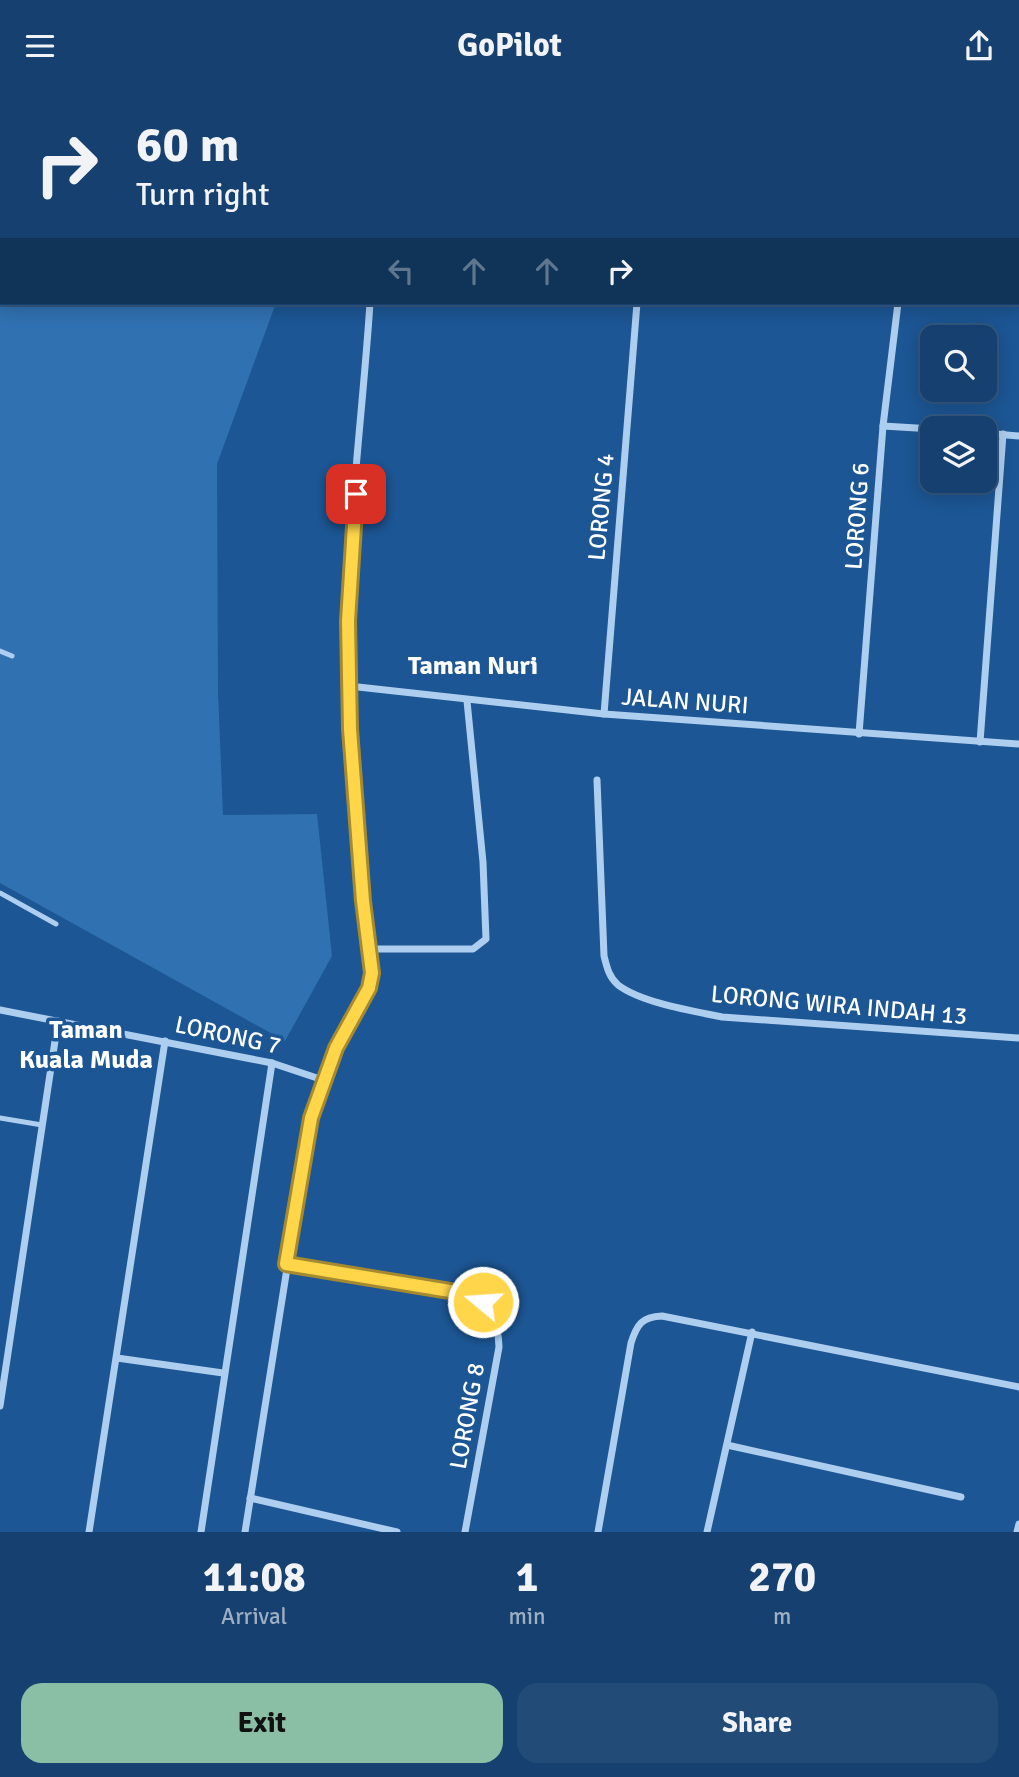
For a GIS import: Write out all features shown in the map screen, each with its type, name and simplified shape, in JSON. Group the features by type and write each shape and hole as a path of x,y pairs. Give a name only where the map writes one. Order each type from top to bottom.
{"street":[{"path":"245,1532 311,1118 336,1048 369,988 372,973 356,828 348,608 370,305"},
{"name":"LORONG 4","path":"604,714 637,305"},
{"name":"LORONG 6","path":"859,734 883,426 898,305"},
{"path":"883,426 920,428"},
{"path":"997,434 1019,436"},
{"path":"980,741 1003,435"},
{"name":"JALAN NURI","path":"349,686 604,714 1019,744"},
{"path":"370,949 473,949 486,939 483,862 467,701"},
{"name":"LORONG WIRA INDAH 13","path":"597,780 604,956 608,973 617,984 631,992 688,1011 722,1017 1019,1038"},
{"name":"LORONG 7","path":"0,1010 272,1063 323,1080"},
{"path":"0,1405 58,1021"},
{"path":"89,1532 165,1041"},
{"path":"201,1532 272,1063"},
{"name":"LORONG 8","path":"286,1264 473,1296 491,1312 497,1321 499,1347 465,1532"},
{"path":"598,1532 631,1343 636,1327 649,1317 662,1316 752,1332 1019,1387"},
{"path":"707,1532 752,1332"},
{"path":"117,1358 223,1373"},
{"path":"727,1445 961,1497"},
{"path":"250,1498 397,1532"},
{"path":"1017,1532 1019,1524"}],"lane":[{"path":"0,651 12,656"},
{"path":"0,893 56,923"},
{"path":"0,1118 42,1125"}],"shaded area":[{"path":"0,305 275,305 217,464 218,692 223,815 317,814 332,956 285,1041 0,883"}],"district":[{"name":"Taman Nuri","path":"473,666"},
{"name":"Taman Kuala Muda","path":"86,1044"}],"route":[{"path":"356,494 348,621 350,729 356,828 372,973 369,988 336,1048 311,1118 286,1264 450,1291 473,1296 483,1302"}]}
